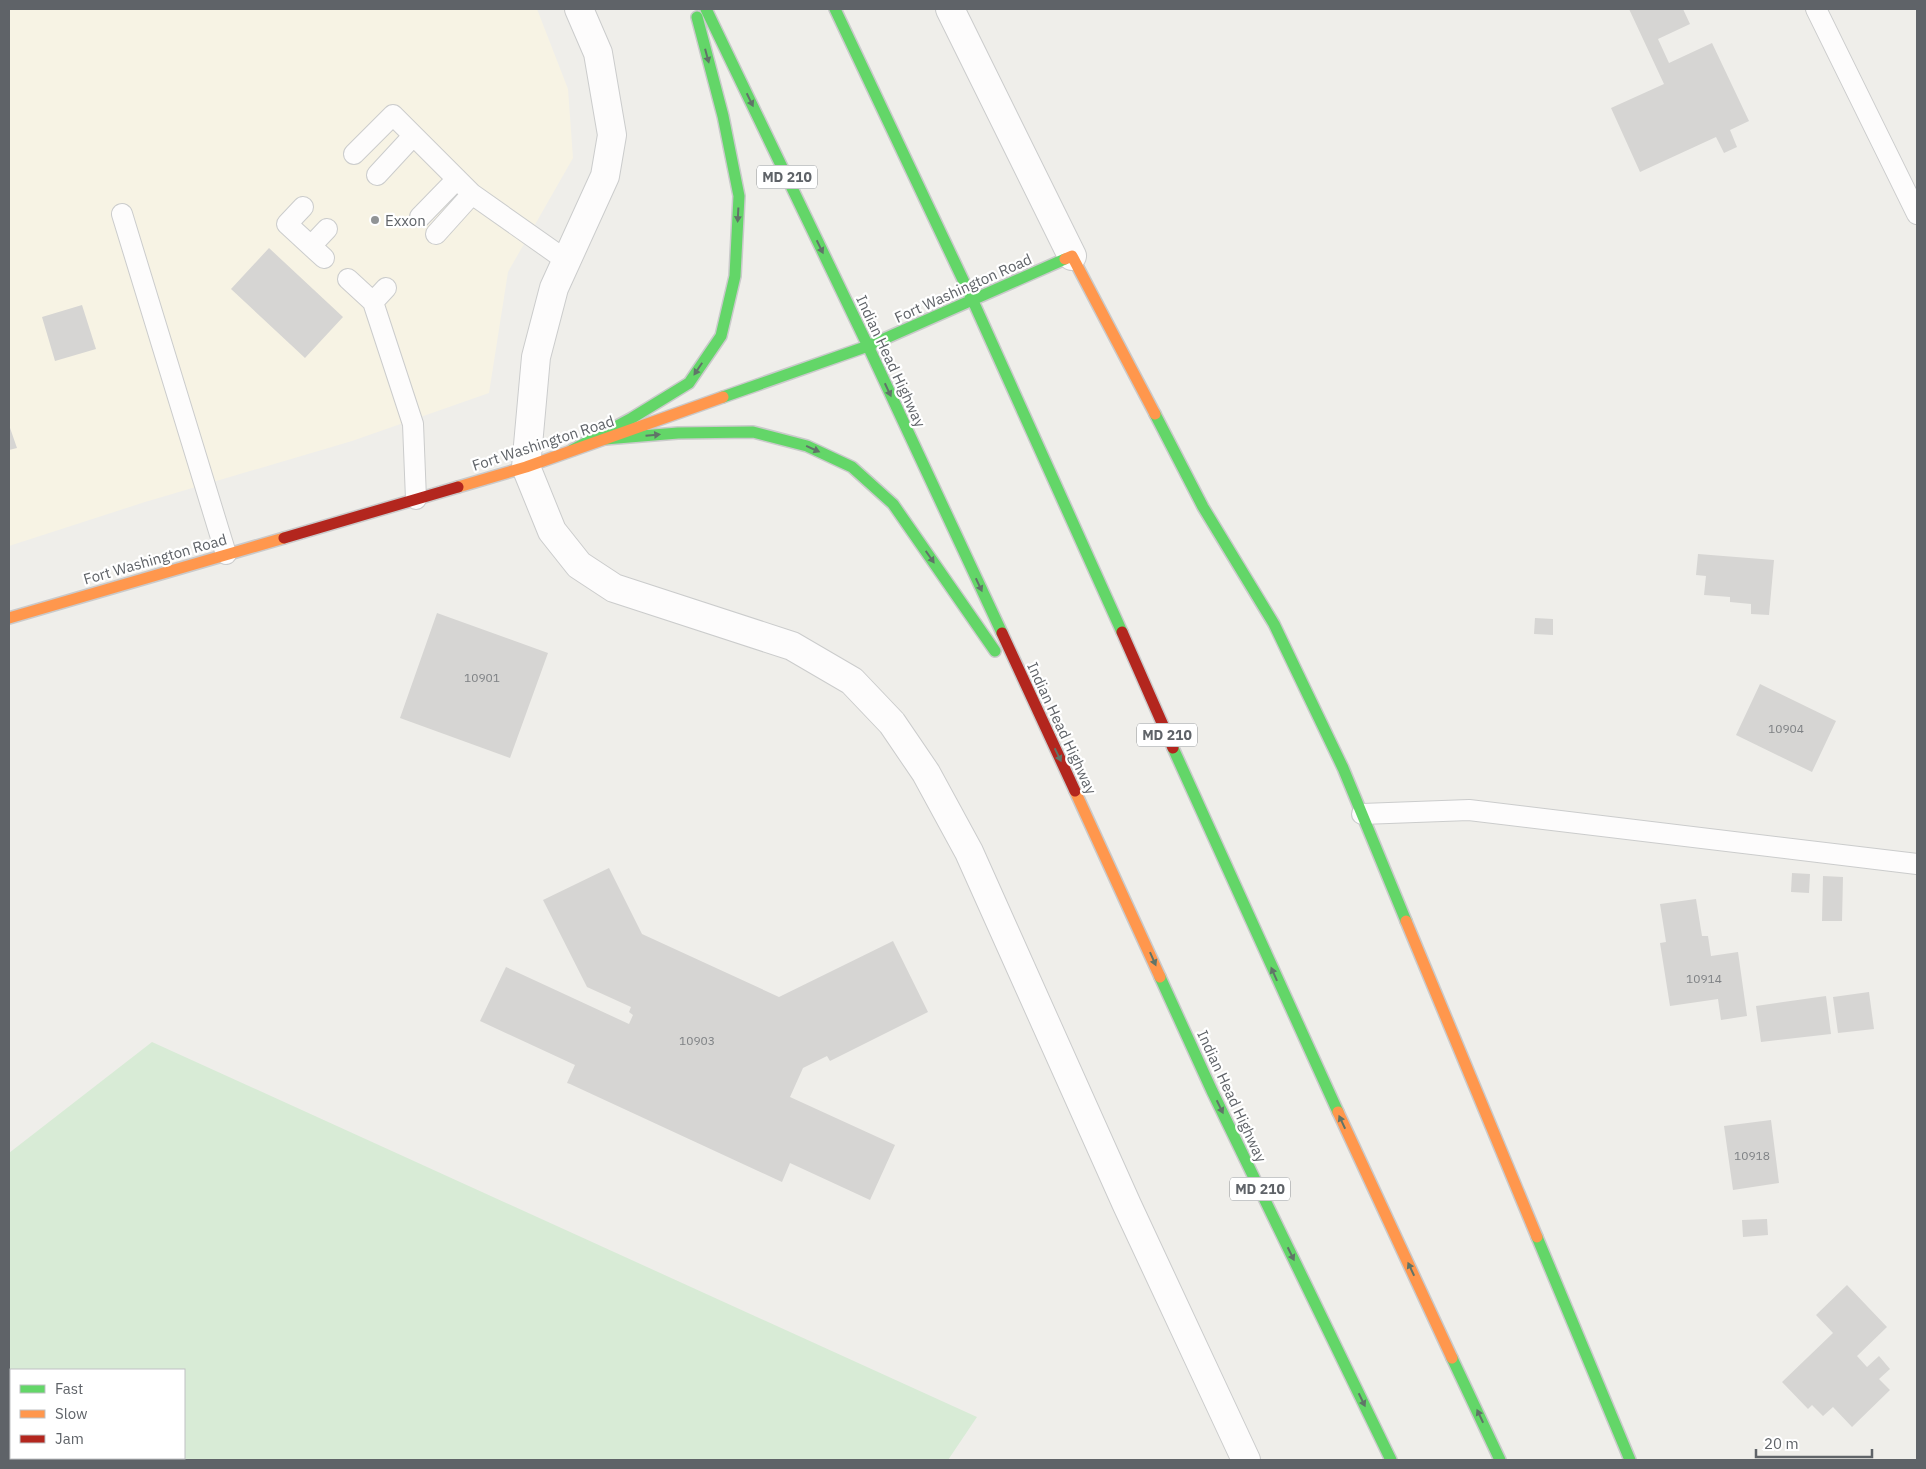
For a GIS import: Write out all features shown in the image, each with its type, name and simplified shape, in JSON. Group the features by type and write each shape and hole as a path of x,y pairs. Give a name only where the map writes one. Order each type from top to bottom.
{"main road":[{"path":"572,450 632,418 689,383 721,336 735,276 739,196 723,116 694,9"},
{"name":"Indian Head Highway","path":"706,9 868,346 1085,811 1212,1091 1391,1460"},
{"name":"MD 210","path":"835,9 972,301 1293,1015 1500,1460"},
{"path":"1072,256 1204,507 1274,624 1343,768 1630,1460"},
{"name":"Fort Washington Road","path":"9,618 526,467 868,346 1072,256"},
{"path":"605,439 678,433 753,432 807,446 852,467 893,504 1037,711"}],"street":[{"path":"579,9 598,53 612,135 605,176 554,288 536,357 526,467 552,531 579,565 614,588 792,646 852,682 892,723 926,773 969,852 1127,1204 1246,1460"},
{"path":"950,9 1072,256"}],"lane":[{"path":"1816,9 1917,214"},
{"path":"354,154 393,115 472,194 566,261"},
{"path":"377,175 413,136"},
{"path":"420,217 457,179"},
{"path":"436,234 472,194"},
{"path":"303,207 287,224 318,252 327,229"},
{"path":"122,214 226,554"},
{"path":"358,280 380,295 414,424 416,499"},
{"path":"1362,814 1469,810 1917,864"}],"shaded area":[{"path":"9,9 537,9 568,89 573,158 508,272 489,393 352,441 145,502 9,546"}],"green space":[{"path":"152,1042 977,1417 948,1460 9,1460 9,1153"}],"building":[{"path":"1629,9 1683,9 1690,24 1658,39 1669,63 1712,43 1749,121 1730,130 1737,147 1724,153 1716,137 1640,172 1611,108 1664,84"},
{"path":"269,248 343,317 305,358 231,289"},
{"path":"82,305 96,349 55,361 42,317"},
{"path":"9,425 17,448 9,450"},
{"path":"1698,554 1774,560 1769,615 1751,614 1751,604 1730,602 1730,597 1704,595 1706,576 1696,575"},
{"path":"437,613 548,653 510,758 400,718"},
{"path":"1535,618 1553,619 1553,635 1534,634"},
{"path":"1760,684 1836,721 1812,772 1736,735"},
{"path":"609,868 642,934 779,997 893,941 928,1012 830,1061 827,1056 803,1068 790,1097 895,1145 870,1200 790,1163 782,1182 567,1083 575,1065 480,1021 506,967 629,1024 633,1015 629,1012 631,1007 587,987 543,900"},
{"path":"1792,873 1810,874 1809,893 1791,892"},
{"path":"1823,876 1843,877 1842,921 1822,921"},
{"path":"1696,899 1702,936 1708,936 1711,956 1738,952 1747,1016 1721,1020 1718,999 1670,1006 1660,943 1666,942 1660,904"},
{"path":"1869,992 1874,1029 1838,1033 1833,997"},
{"path":"1826,996 1831,1034 1761,1042 1756,1006"},
{"path":"1771,1120 1779,1183 1733,1190 1724,1126"},
{"path":"1767,1219 1768,1235 1743,1237 1742,1220"},
{"path":"1847,1285 1887,1327 1857,1356 1867,1367 1879,1356 1890,1369 1879,1379 1890,1390 1852,1427 1833,1407 1823,1416 1812,1405 1808,1409 1782,1382 1833,1333 1816,1315"}],"traffic: fast":[{"path":"706,9 868,346 1002,633"},
{"path":"835,9 973,301 1122,632"},
{"path":"572,450 632,418 689,383 721,336 735,276 739,196 723,116 697,17"},
{"path":"723,397 868,346 1065,259"},
{"path":"1155,414 1203,507 1274,624 1343,768 1406,921"},
{"path":"605,439 678,433 753,432 807,446 852,467 893,504 995,651"},
{"path":"1173,748 1338,1112"},
{"path":"1160,977 1212,1091 1391,1460"},
{"path":"1537,1237 1630,1460"},
{"path":"1452,1358 1500,1460"}],"traffic: slow":[{"path":"1065,259 1072,256 1155,414"},
{"path":"458,487 526,467 723,397"},
{"path":"9,618 284,538"},
{"path":"1075,791 1160,977"},
{"path":"1406,921 1537,1237"},
{"path":"1338,1112 1452,1358"}],"traffic: jam":[{"path":"284,538 458,487"},
{"path":"1122,632 1173,748"},
{"path":"1002,633 1075,791"}],"place":[{"name":"Exxon","path":"375,220"}]}
